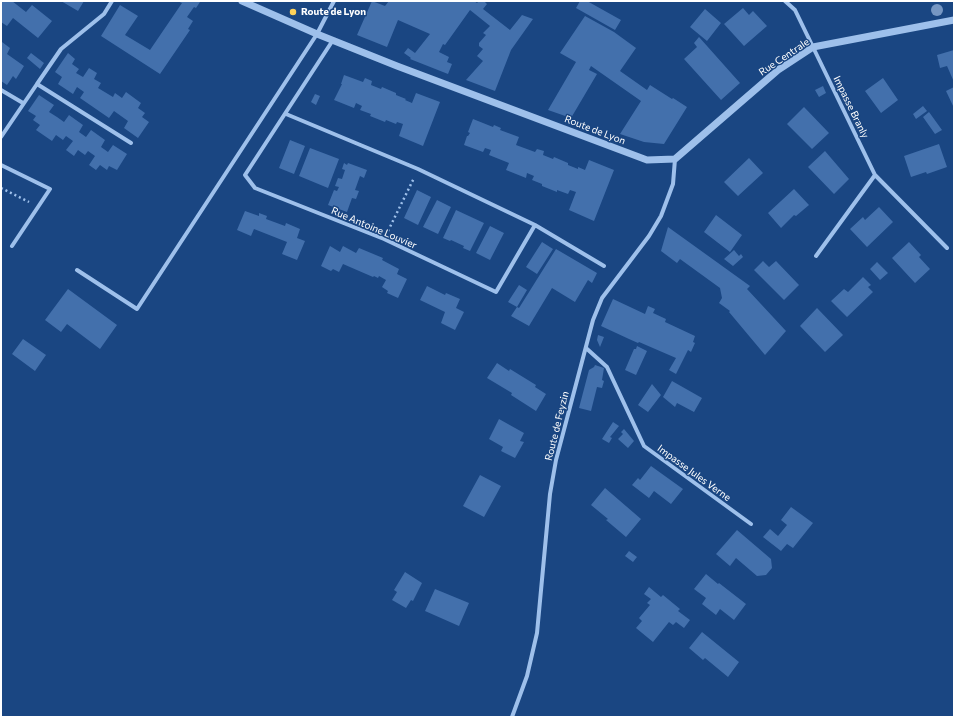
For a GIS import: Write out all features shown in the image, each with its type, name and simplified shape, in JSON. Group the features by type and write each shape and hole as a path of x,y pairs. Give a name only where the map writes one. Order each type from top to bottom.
{"street":[{"path":"1,137 61,49 104,14 112,1"},
{"name":"Route de Lyon","path":"242,1 255,3 317,34 647,160 675,159"},
{"path":"77,270 137,309 317,34 334,1"},
{"name":"Impasse Branly","path":"785,1 795,10 875,175 947,248"},
{"name":"Rue Centrale","path":"675,159 778,70 813,47 954,20"},
{"name":"Rue Antoine Louvier","path":"333,40 245,175 255,188 384,239 496,292 535,226"},
{"path":"37,84 131,143"},
{"path":"1,90 23,103"},
{"path":"286,114 418,169 535,226 604,266"},
{"name":"Route de Feyzin","path":"512,717 527,676 537,633 550,494 556,460 593,320 602,298 649,236 661,216 673,184 675,159"},
{"path":"1,165 50,189 12,246"},
{"path":"816,256 875,175"},
{"name":"Impasse Jules Verne","path":"586,348 607,367 644,446 751,524"}],"path":[{"path":"384,239 418,169"},
{"path":"1,188 39,206"}],"building":[{"path":"1,1 12,1 26,12 32,5 52,21 38,38 13,18 7,26 1,22"},
{"path":"61,1 84,1 78,11"},
{"path":"177,1 200,2 196,8 194,7 187,17 193,21 188,29 190,30 160,74 101,36 120,5 138,16 125,35 150,50 182,3"},
{"path":"372,1 385,6 389,1 474,1 477,3 479,1 484,1 487,4 483,9 510,30 522,15 533,19 511,50 495,91 466,80 483,61 477,56 483,49 479,46 479,43 486,35 483,33 490,26 470,10 445,45 443,44 439,52 449,57 447,62 452,64 448,74 410,59 411,58 404,53 408,48 415,53 430,34 398,20 387,47 357,35"},
{"path":"580,1 587,1 621,20 615,30 576,8"},
{"path":"743,8 749,15 753,11 767,26 744,46 724,24"},
{"path":"705,9 721,23 707,41 690,27"},
{"path":"585,16 614,32 636,48 620,71 647,90 650,85 687,107 664,144 644,142 620,134 641,101 591,66 589,70 597,74 571,118 548,110 576,62 560,53"},
{"path":"699,37 740,83 721,100 684,59 697,47 694,43"},
{"path":"2,42 10,48 7,54 24,66 16,79 13,76 7,85 1,81"},
{"path":"954,50 954,82 947,66 940,68 937,55"},
{"path":"31,53 44,63 40,69 27,58"},
{"path":"68,53 75,59 72,64 79,69 76,73 83,77 89,68 97,73 94,79 101,83 98,88 113,97 115,93 122,98 126,92 141,103 138,108 145,113 142,117 149,122 138,138 124,128 128,121 114,111 109,118 80,98 84,92 77,87 73,94 58,84 62,77 55,72"},
{"path":"344,75 363,82 365,78 372,81 371,85 381,89 382,87 396,93 396,95 412,103 416,93 440,102 423,146 399,136 403,124 397,122 396,124 386,120 385,122 370,116 371,114 360,110 362,106 356,103 354,108 334,100 342,84"},
{"path":"883,78 898,100 881,113 865,91"},
{"path":"823,86 826,93 819,97 815,90"},
{"path":"954,87 954,108 946,91"},
{"path":"315,94 320,96 316,105 311,102"},
{"path":"39,95 54,105 49,112 64,122 69,115 83,125 79,132 86,137 91,130 105,140 101,147 108,152 113,145 127,154 117,170 109,166 107,170 100,165 96,170 89,165 95,156 88,151 85,155 78,150 74,156 66,150 73,141 66,136 63,140 56,135 52,141 36,130 40,125 33,120 36,116 28,111"},
{"path":"923,106 927,111 916,119 913,114"},
{"path":"804,107 829,133 812,149 787,124"},
{"path":"929,112 942,130 935,134 923,117"},
{"path":"473,119 493,127 494,125 501,128 500,130 519,137 516,145 535,152 537,149 544,151 543,155 553,159 554,157 578,169 578,167 585,170 589,160 614,170 594,221 569,210 576,192 570,190 568,194 557,190 557,192 542,186 542,184 532,180 534,176 527,173 526,178 506,170 509,163 489,155 491,150 485,148 483,152 464,145 467,136 470,133 468,132"},
{"path":"290,140 305,146 294,174 279,168"},
{"path":"939,144 947,167 927,174 926,172 911,177 904,156"},
{"path":"310,148 339,159 328,188 299,176"},
{"path":"825,151 849,179 834,194 808,167"},
{"path":"749,158 763,173 738,196 724,182"},
{"path":"344,163 367,170 364,178 360,176 355,190 359,191 356,199 352,198 347,212 328,205 334,190 337,191 339,187 335,186 338,178 342,179 345,170 342,169"},
{"path":"794,189 809,205 796,216 794,215 781,228 768,213"},
{"path":"417,190 431,197 418,225 404,218"},
{"path":"437,200 451,207 438,234 423,227"},
{"path":"879,207 893,222 867,247 850,229 863,217 865,220"},
{"path":"456,210 484,223 470,251 463,248 464,246 443,238"},
{"path":"245,211 259,216 259,213 267,216 266,219 285,226 286,223 300,229 297,238 305,241 297,260 282,254 287,242 254,229 251,236 237,230"},
{"path":"716,215 742,235 730,252 704,232"},
{"path":"490,226 504,233 490,260 476,253"},
{"path":"668,227 750,286 747,289 786,331 765,355 729,312 730,311 719,303 722,298 720,288 680,259 677,263 661,251"},
{"path":"542,242 553,249 537,274 526,267"},
{"path":"909,242 921,255 919,257 930,269 915,283 892,258"},
{"path":"330,246 340,252 343,246 356,253 359,248 383,258 382,260 399,269 397,274 407,279 398,298 387,293 388,291 382,287 386,280 379,276 378,278 373,277 343,264 339,272 333,269 331,271 321,266"},
{"path":"556,249 597,273 592,283 588,280 575,302 552,288 529,326 511,316 517,307 519,308"},
{"path":"734,250 739,256 741,254 743,257 733,266 724,259"},
{"path":"763,261 769,267 776,261 799,285 784,300 754,270"},
{"path":"877,262 888,273 880,280 870,269"},
{"path":"863,277 871,285 868,287 873,292 847,317 831,301 844,289 848,292"},
{"path":"519,285 527,290 517,307 508,302"},
{"path":"427,286 445,295 446,293 460,299 456,308 464,312 455,330 441,323 445,312 420,300"},
{"path":"68,289 117,325 100,349 67,324 61,332 45,320"},
{"path":"613,299 645,314 648,306 655,309 653,313 666,319 665,322 695,336 693,342 695,343 691,352 688,350 676,374 669,370 676,358 601,326"},
{"path":"817,308 843,335 825,352 800,326"},
{"path":"598,335 604,337 600,347 597,340"},
{"path":"23,339 46,355 35,371 12,354"},
{"path":"637,346 647,351 636,375 625,370 634,349 636,349"},
{"path":"497,363 536,385 535,387 546,394 536,411 511,395 512,393 487,378"},
{"path":"595,365 604,368 602,380 604,381 602,388 597,387 591,411 579,408 589,370"},
{"path":"672,381 702,398 694,412 677,403 675,407 663,397"},
{"path":"652,384 661,395 648,412 638,405"},
{"path":"499,419 524,433 520,441 524,442 515,458 501,451 503,447 489,439"},
{"path":"613,422 619,426 610,437 612,438 609,443 602,439"},
{"path":"624,429 634,441 628,448 618,439 623,434 621,432"},
{"path":"651,466 683,489 671,504 654,491 649,498 632,485 638,478 640,480"},
{"path":"480,475 501,486 484,517 463,506"},
{"path":"605,488 641,519 626,537 591,505"},
{"path":"791,507 813,523 793,548 787,544 781,551 763,537 770,529 778,536 787,525 781,520"},
{"path":"737,530 771,559 772,568 766,575 757,576 736,558 730,566 716,554"},
{"path":"629,551 637,557 633,562 625,556"},
{"path":"405,572 422,583 413,601 411,600 406,608 392,600 397,592 394,590"},
{"path":"706,574 746,604 734,620 720,609 716,615 702,604 706,598 694,589"},
{"path":"649,587 661,597 663,595 680,609 678,611 690,620 684,628 676,622 673,625 669,622 653,642 636,628 642,621 639,618 650,605 647,603 651,599 644,594"},
{"path":"435,589 469,603 459,626 425,611"},
{"path":"702,632 739,662 728,677 705,658 703,660 689,648"}],"place":[{"name":"Route de Lyon","path":"293,12"}]}
